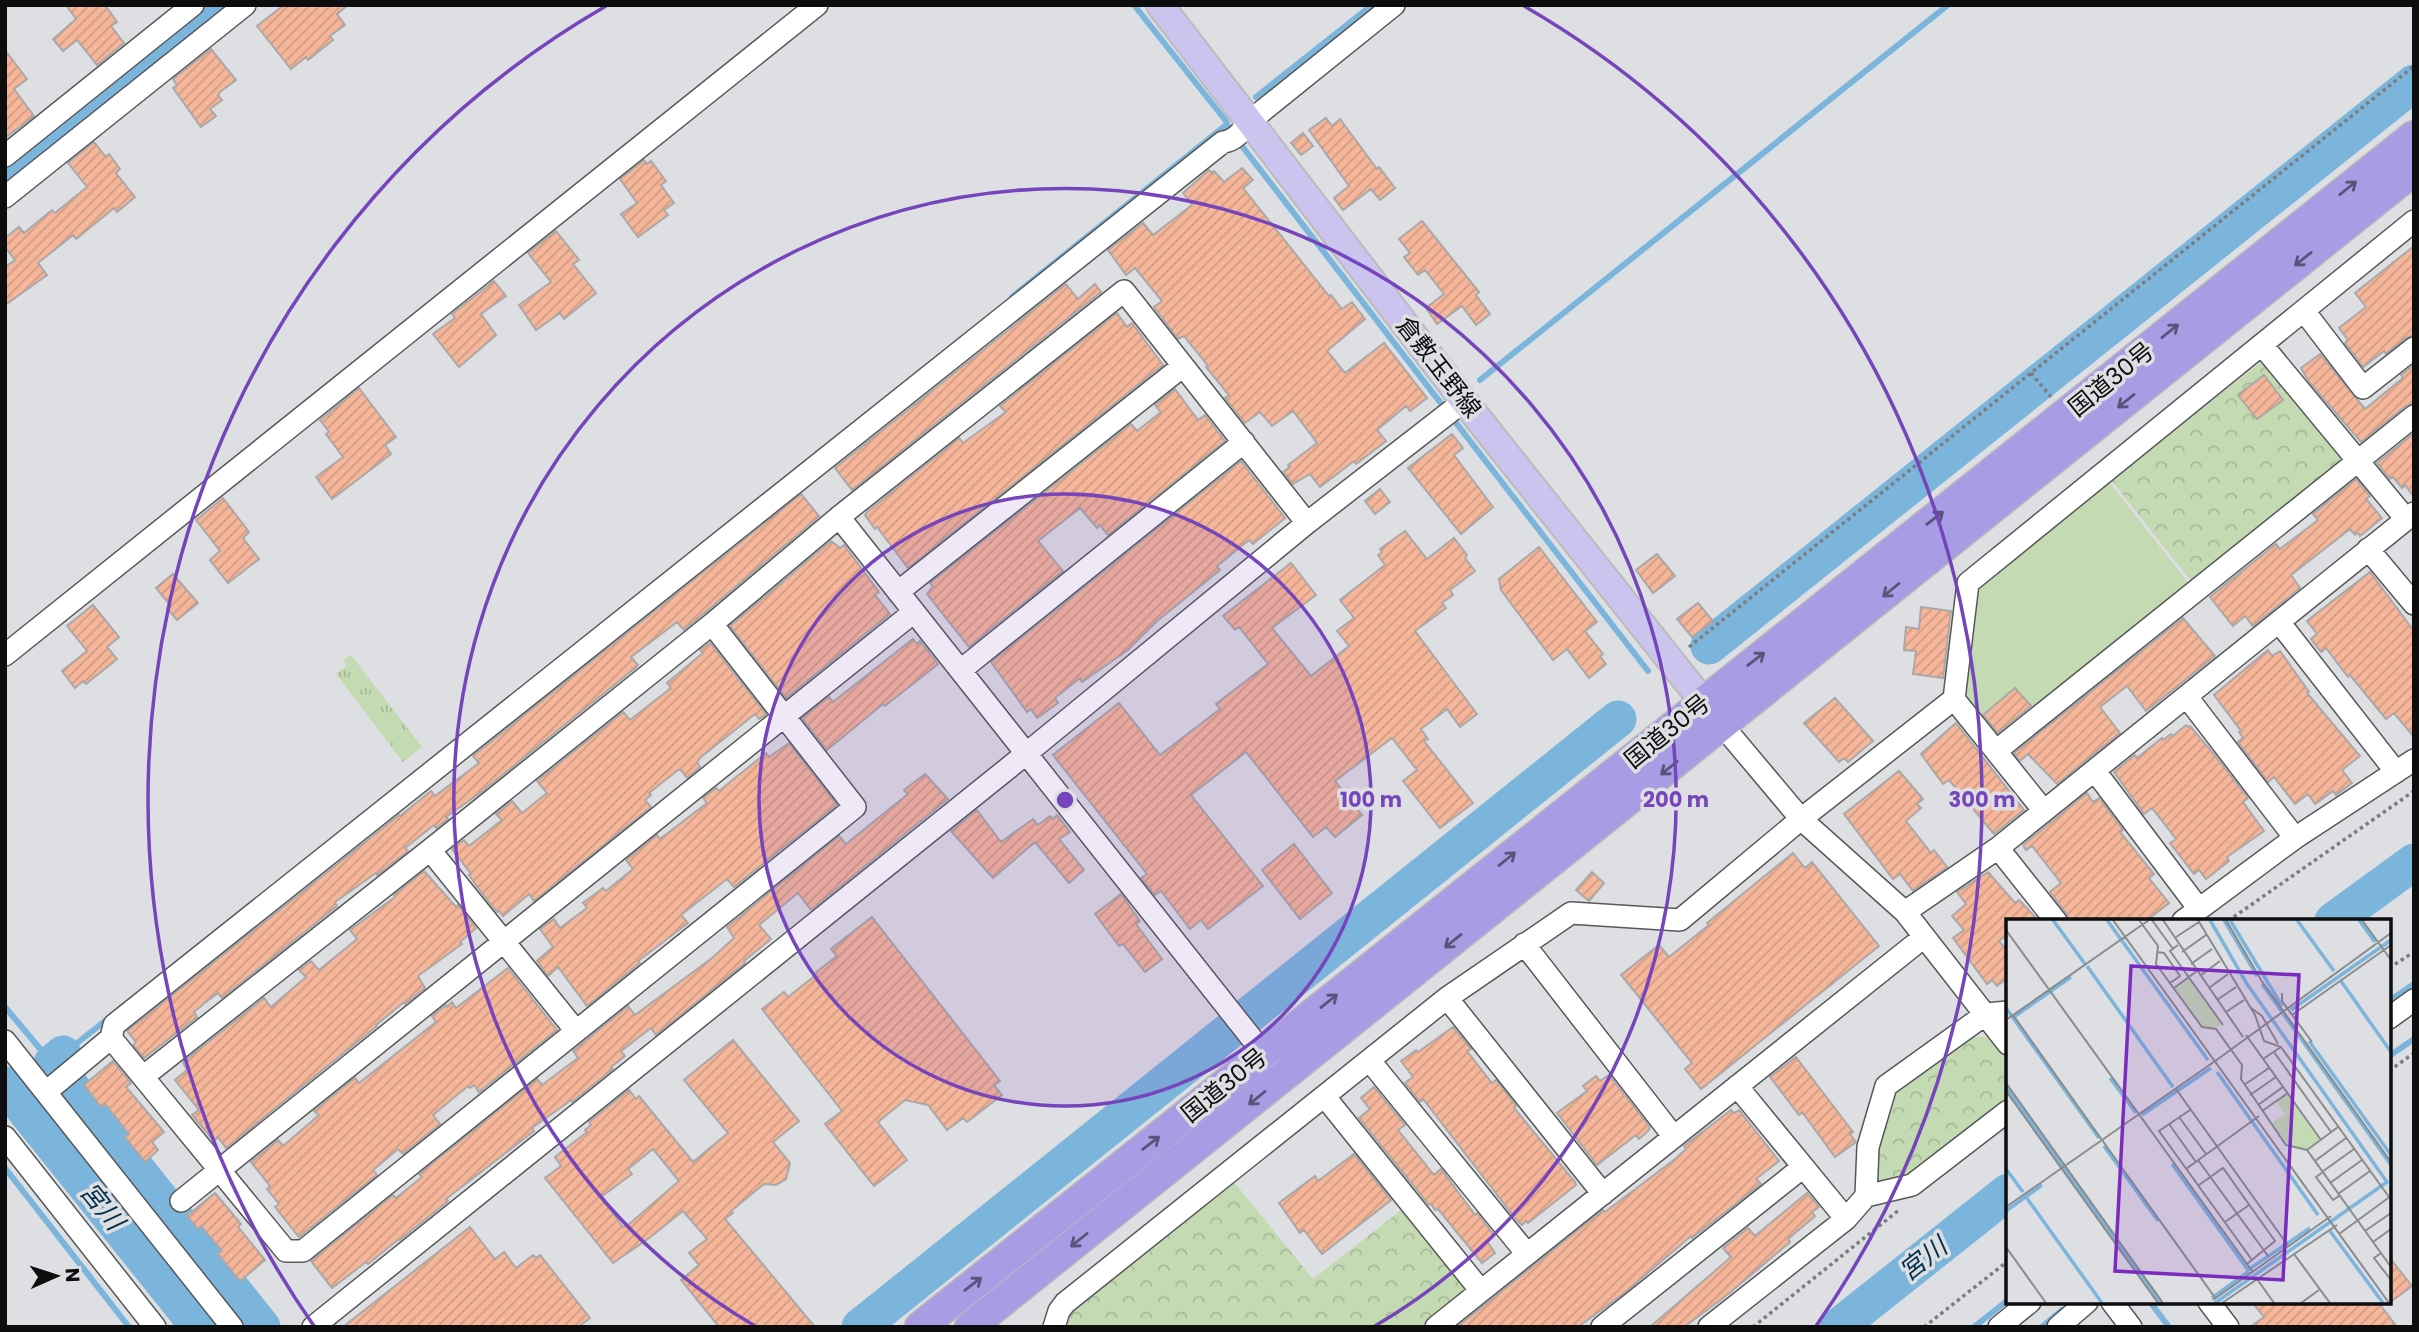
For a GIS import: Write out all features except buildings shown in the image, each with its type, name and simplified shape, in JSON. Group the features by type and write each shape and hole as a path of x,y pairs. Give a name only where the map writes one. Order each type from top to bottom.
{"highway":[{"name":"国道30号","path":"920,1327 2414,136"},
{"name":"国道30号","path":"970,1327 2414,170"}],"main road":[{"name":"倉敷玉野線","path":"1160,5 1240,132 1454,409 1671,661 1722,725"}],"street":[{"path":"5,156 193,5"},
{"path":"5,197 245,5"},
{"path":"5,655 817,5"},
{"path":"59,1081 111,1038 115,1031 114,1025 125,1016 1212,150 1240,132 1394,5"},
{"path":"1054,1327 1059,1311 1065,1303 1447,998 1524,944 1571,912 1680,920 1801,819 1954,699 1968,583 2414,221"},
{"path":"144,1076 430,850 712,624 839,517 1124,291 1307,523"},
{"path":"2304,311 2363,388 2414,348"},
{"path":"1905,912 1998,848 2410,516 2358,460 2263,345"},
{"path":"898,592 1183,366"},
{"path":"313,1327 1027,753 1307,523 1454,409"},
{"path":"1996,751 2414,415"},
{"path":"961,670 1244,442"},
{"path":"839,517 1283,1077"},
{"path":"2368,549 2414,604"},
{"path":"181,1201 915,612"},
{"path":"2095,771 2191,915 2295,838 2405,766 2279,622"},
{"path":"111,1038 286,1251 303,1251 855,807 712,624"},
{"path":"2187,697 2295,838"},
{"path":"1954,699 2044,811"},
{"path":"1722,725 1801,819 1905,912 2006,1041"},
{"path":"1998,848 2054,919"},
{"path":"430,850 576,1031"},
{"path":"1436,1327 1924,937"},
{"path":"1524,944 1674,1137"},
{"path":"1447,998 1603,1194"},
{"path":"2391,1017 2414,1000"},
{"path":"1866,1196 1868,1147 1886,1086 1986,1014 2006,1012"},
{"path":"5,1041 59,1081 232,1327"},
{"path":"1370,1061 1527,1254"},
{"path":"1737,1086 1846,1219"},
{"path":"1325,1097 1481,1291"},
{"path":"1709,1327 1846,1219 1866,1196 1912,1185 2006,1113"},
{"path":"5,1137 155,1327"},
{"path":"1602,1327 1803,1167"},
{"path":"1999,1327 2028,1304"},
{"path":"2058,1327 2085,1304"},
{"path":"2114,1304 2131,1327"},
{"path":"2211,1304 2228,1327"}],"path":[{"path":"1671,661 2033,375 2414,66"},
{"path":"2033,375 2049,395"},
{"path":"2231,919 2414,790"},
{"path":"2391,967 2414,952"},
{"path":"2391,1069 2414,1053"},
{"path":"1754,1327 1892,1217 1910,1200 1912,1185"},
{"path":"1924,1327 2006,1263"}],"green space":[{"path":"2265,359 2350,461 2194,585 2111,480"},
{"path":"2109,482 2191,586 1997,742 1965,700 1978,585"},
{"path":"351,655 422,747 403,762 336,674 347,666 343,660"},
{"path":"1969,1037 1987,1037 2006,1061 2006,1103 1915,1173 1878,1184 1873,1180 1892,1097"},
{"path":"1233,1181 1313,1279 1405,1207 1468,1289 1421,1327 1060,1327 1067,1312"}],"waterway":[{"path":"5,179 222,5"},
{"path":"1134,5 1228,127"},
{"path":"1256,97 1372,5"},
{"path":"1480,380 1948,5"},
{"path":"1709,646 2414,83"},
{"path":"1012,297 1226,125"},
{"path":"1238,141 1648,671"},
{"path":"860,1327 1618,719"},
{"name":"宮川","path":"2336,919 2414,862"},
{"path":"2391,1000 2414,984"},
{"path":"5,1007 52,1063"},
{"path":"63,1054 109,1018"},
{"path":"2391,1055 2414,1039"},
{"path":"63,1054 52,1063 262,1327"},
{"name":"宮川","path":"5,1085 199,1327"},
{"path":"5,1168 129,1327"},
{"name":"宮川","path":"1838,1327 2006,1194"},
{"path":"1974,1327 2006,1302"},
{"path":"2152,1304 2169,1327"},
{"path":"2042,1327 2062,1310"}]}
